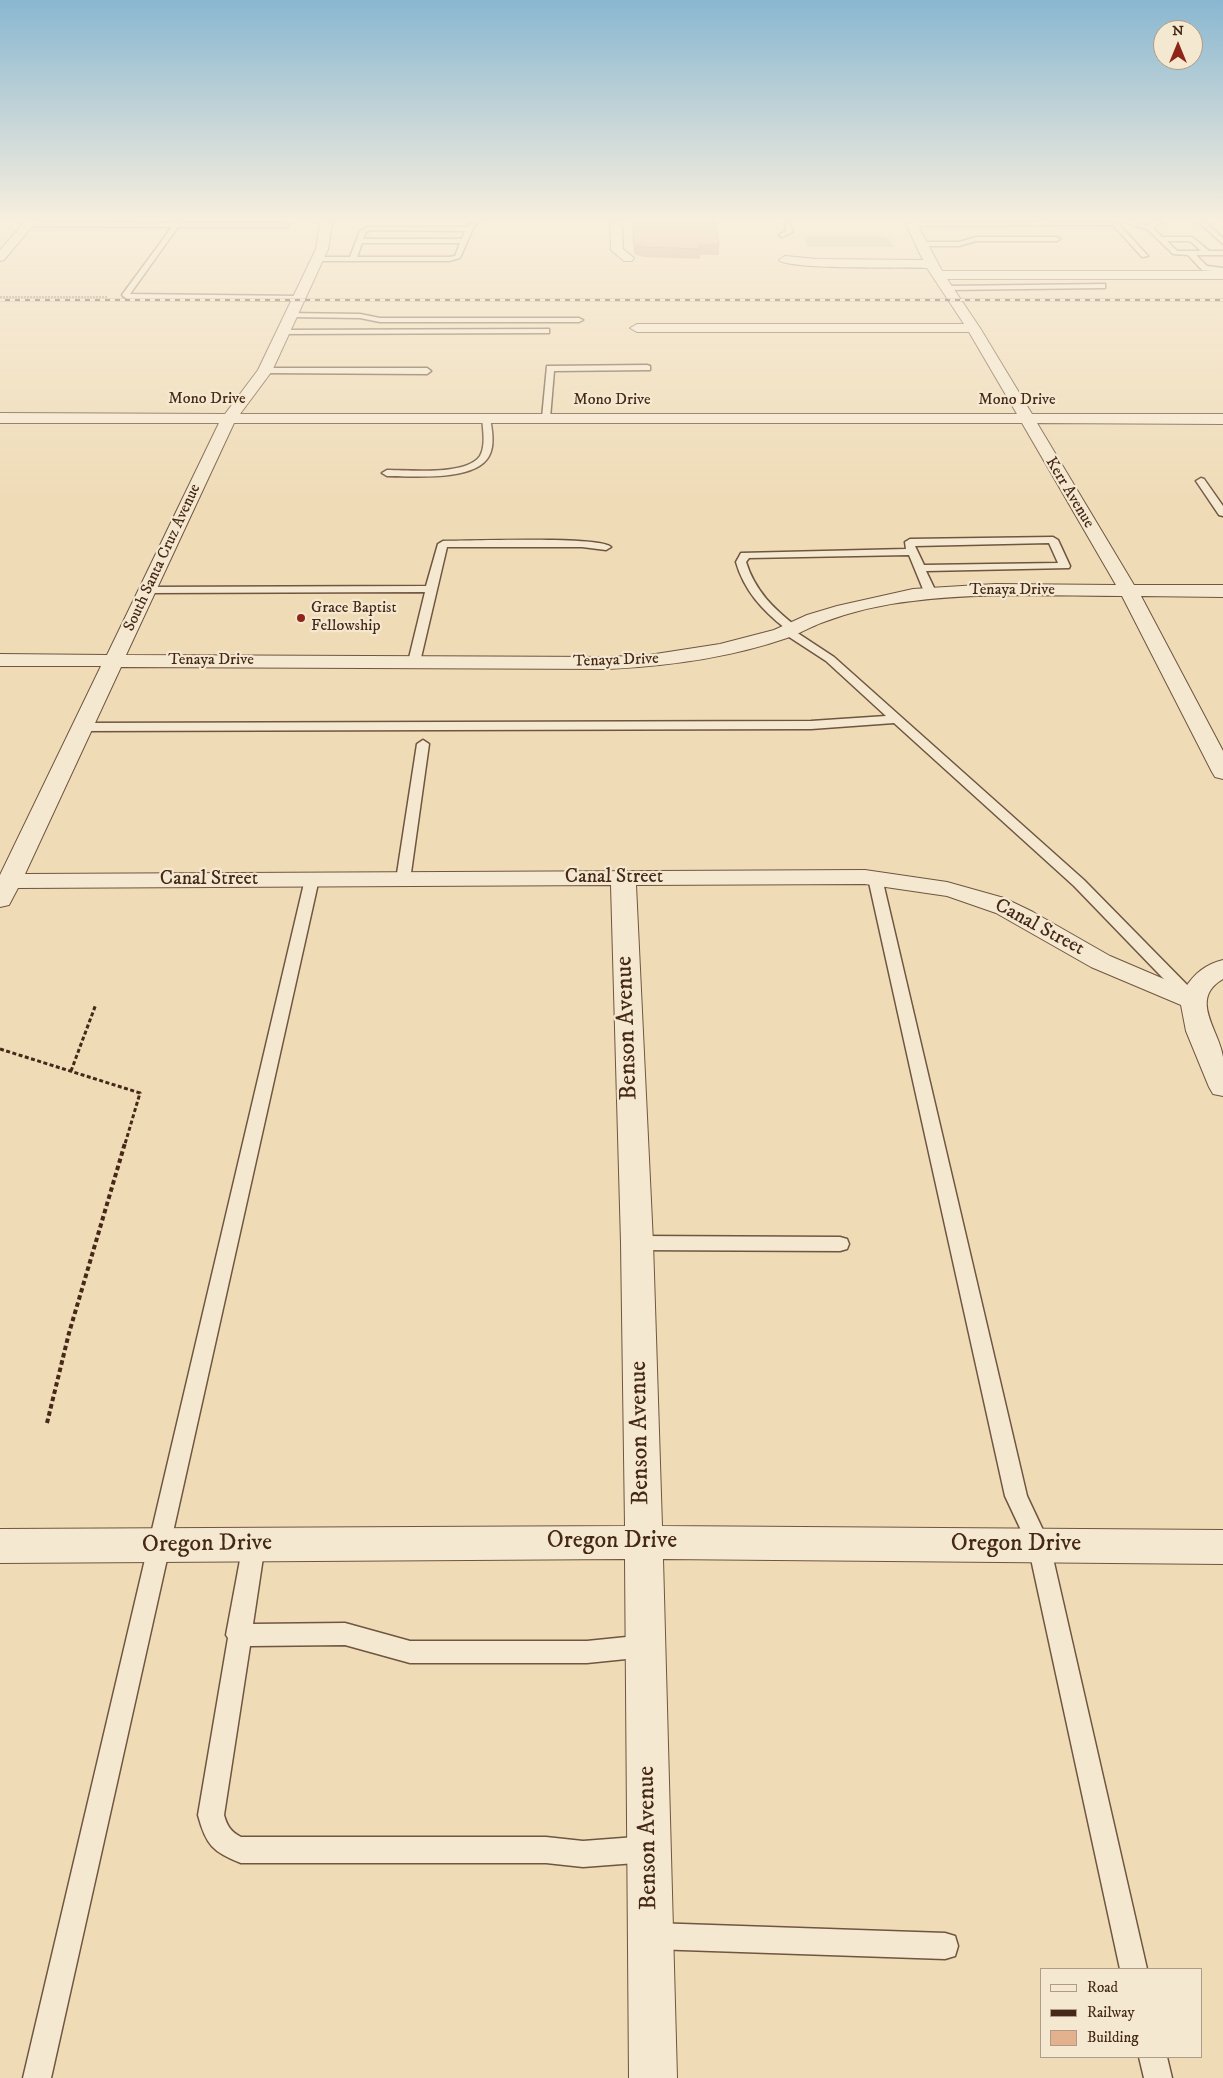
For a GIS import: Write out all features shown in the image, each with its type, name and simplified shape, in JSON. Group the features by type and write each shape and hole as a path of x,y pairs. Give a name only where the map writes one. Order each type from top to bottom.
{"street":[{"name":"South Santa Cruz Avenue","path":"4,891 230,418 265,371 291,315"},
{"name":"Kerr Avenue","path":"964,315 1128,590 1223,772"},
{"path":"637,328 973,328"},
{"name":"Mono Drive","path":"0,418 1223,419"},
{"name":"Tenaya Drive","path":"0,660 608,663 649,661 721,650 790,630 844,610 879,601 931,594 995,590 1223,591"},
{"name":"Benson Avenue","path":"623,878 637,1243 653,2078"},
{"name":"Canal Street","path":"4,891 312,879 875,878 944,889 995,903 1031,921 1111,967 1193,1000"},
{"path":"1223,968 1203,980 1193,1000 1194,1012 1200,1032 1223,1087"},
{"name":"Oregon Drive","path":"0,1546 644,1542 1223,1546"}],"lane":[{"path":"287,324 360,316 380,320 579,320"},
{"path":"287,324 549,331"},
{"path":"546,418 550,368 647,368"},
{"path":"265,371 427,371"},
{"path":"387,473 460,471 478,465 485,456 487,443 486,418"},
{"path":"1201,481 1223,513"},
{"path":"919,568 1066,566 1053,540 910,542 919,568 931,594"},
{"path":"414,662 443,544 582,544 606,547"},
{"path":"913,552 745,554 741,562 750,587 772,614 790,630 830,659 1079,883 1193,1000"},
{"path":"148,590 431,589"},
{"path":"83,727 811,725 897,720"},
{"path":"403,880 423,744"},
{"path":"875,878 1016,1496 1039,1545 1134,1968"},
{"path":"37,2078 312,879"},
{"path":"637,1243 840,1244"},
{"path":"254,1544 238,1635 211,1815 214,1831 225,1844 241,1850 546,1850 583,1854 649,1849"},
{"path":"238,1635 345,1634 410,1652 587,1652 646,1646"},
{"path":"650,1936 945,1946"},
{"path":"1153,2058 1158,2078"}],"path":[{"path":"71,1071 96,1004"},
{"path":"0,1049 140,1093 69,1333 47,1423"}],"place":[{"name":"Grace Baptist Fellowship","path":"301,618"}]}
